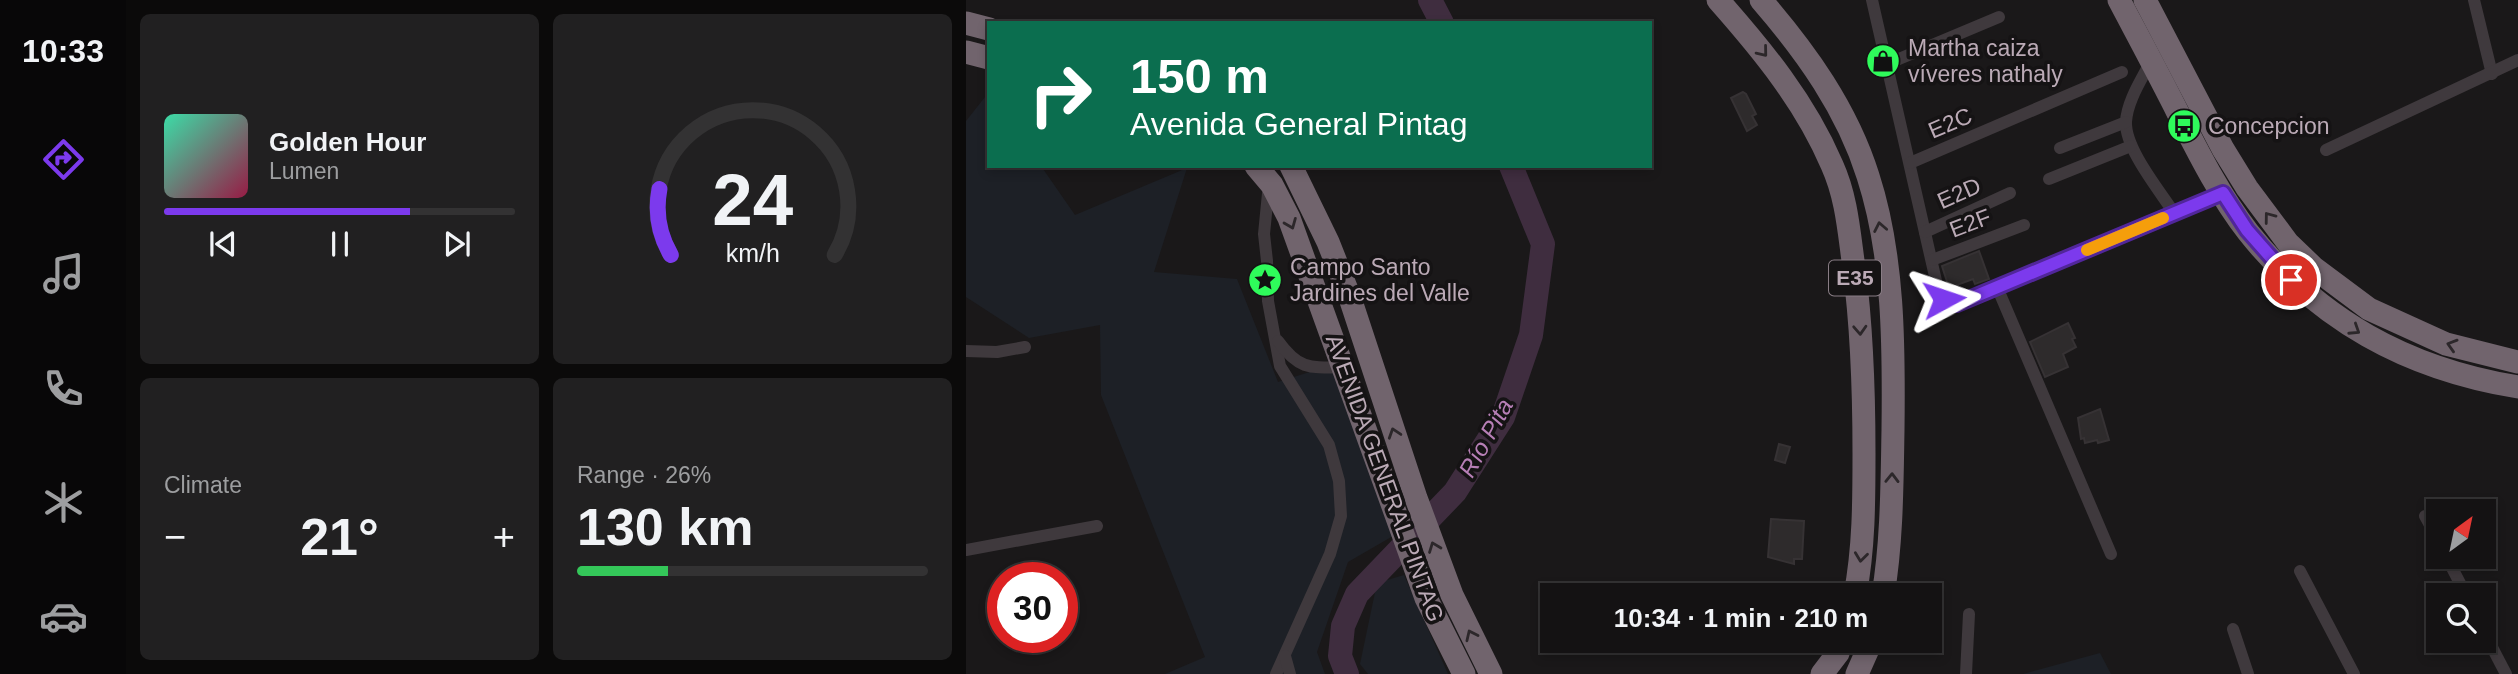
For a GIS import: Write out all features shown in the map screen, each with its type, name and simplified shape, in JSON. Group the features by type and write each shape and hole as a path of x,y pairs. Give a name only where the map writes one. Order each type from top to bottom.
{"highway":[{"name":"E35","path":"1718,0 1765,53 1792,90 1833,166 1846,206 1860,313 1864,411 1863,536 1856,583"},
{"name":"E35","path":"1760,0 1812,63 1843,115 1868,176 1881,227 1890,301 1894,391 1892,486 1885,583"},
{"path":"2119,0 2202,160 2247,230 2279,269 2335,316 2364,335 2411,358 2518,387"},
{"path":"2148,1 2223,149 2247,188 2288,243 2314,268 2369,309 2446,344 2518,362"},
{"path":"966,23 987,28"},
{"path":"966,52 987,57"},
{"name":"AVENIDA GENERAL PINTAG","path":"1292,168 1328,242 1349,295 1416,498 1452,595 1490,674"},
{"name":"AVENIDA GENERAL PINTAG","path":"1263,174 1289,218 1426,598 1464,674"},
{"path":"1822,674 1838,653"},
{"path":"1857,674 1866,653"}],"street":[{"path":"1872,0 1939,294 1944,299 1957,304 2223,193"},
{"path":"2474,0 2492,74"},
{"path":"1887,64 1999,17"},
{"path":"2326,150 2518,60"},
{"path":"2151,61 2134,92 2126,122 2132,146 2175,213"},
{"name":"E2C","path":"1910,163 2122,72"},
{"path":"2060,148 2126,122"},
{"path":"2049,179 2132,146"},
{"path":"1263,174 1268,301 1280,366 1329,445 1339,481 1341,516 1330,554 1276,674"},
{"name":"E2D","path":"1925,232 2010,193"},
{"name":"E2F","path":"1932,261 2024,225"},
{"path":"1997,287 2111,554"},
{"path":"1274,336 1285,351 1309,368 1343,367"},
{"path":"966,351 997,352 1025,346"},
{"path":"1293,388 1309,368"},
{"path":"966,550 1097,526"},
{"path":"2300,571 2354,674"},
{"path":"1966,674 1969,614"},
{"path":"2233,629 2248,674"},
{"path":"2496,653 2507,674 2518,669"},
{"path":"1285,656 1290,674"}],"shaded area":[{"path":"987,95 987,168 1042,168 1075,215 1187,168 1154,272 1237,279 1278,382 1335,364 1393,536 1348,562 1317,652 1325,674 1165,674 1205,657 1101,395 1100,325 1029,338 966,297 966,121"},
{"path":"1404,575 1448,674 1368,674 1360,664 1377,583"},
{"path":"2100,653 2111,674 2023,674"}],"building":[{"path":"1743,92 1756,114 1752,116 1757,125 1747,131 1731,98"},
{"path":"1979,251 1989,279 1975,284 1973,279 1949,288 1942,266"},
{"path":"2068,323 2076,347 2063,354 2068,367 2045,377 2030,342"},
{"path":"2100,409 2109,440 2085,443 2084,438 2081,439 2078,418"},
{"path":"1779,444 1790,447 1785,463 1775,460"},
{"path":"1771,519 1804,521 1802,559 1794,559 1794,564 1768,557"}],"waterway":[{"name":"Río Pita","path":"1430,0 1441,21"},
{"name":"Río Pita","path":"1347,674 1340,656 1343,626 1357,594 1455,492 1503,417 1531,335 1543,244 1512,168"}],"slow traffic":[{"path":"2087,250 2163,218"}],"place":[{"name":"Martha caiza víveres nathaly","path":"1883,61"},
{"name":"Concepcion","path":"2184,126"},
{"name":"Campo Santo Jardines del Valle","path":"1265,280"}],"route":[{"path":"1944,299 1957,304 2223,193 2247,230 2291,280"}]}
